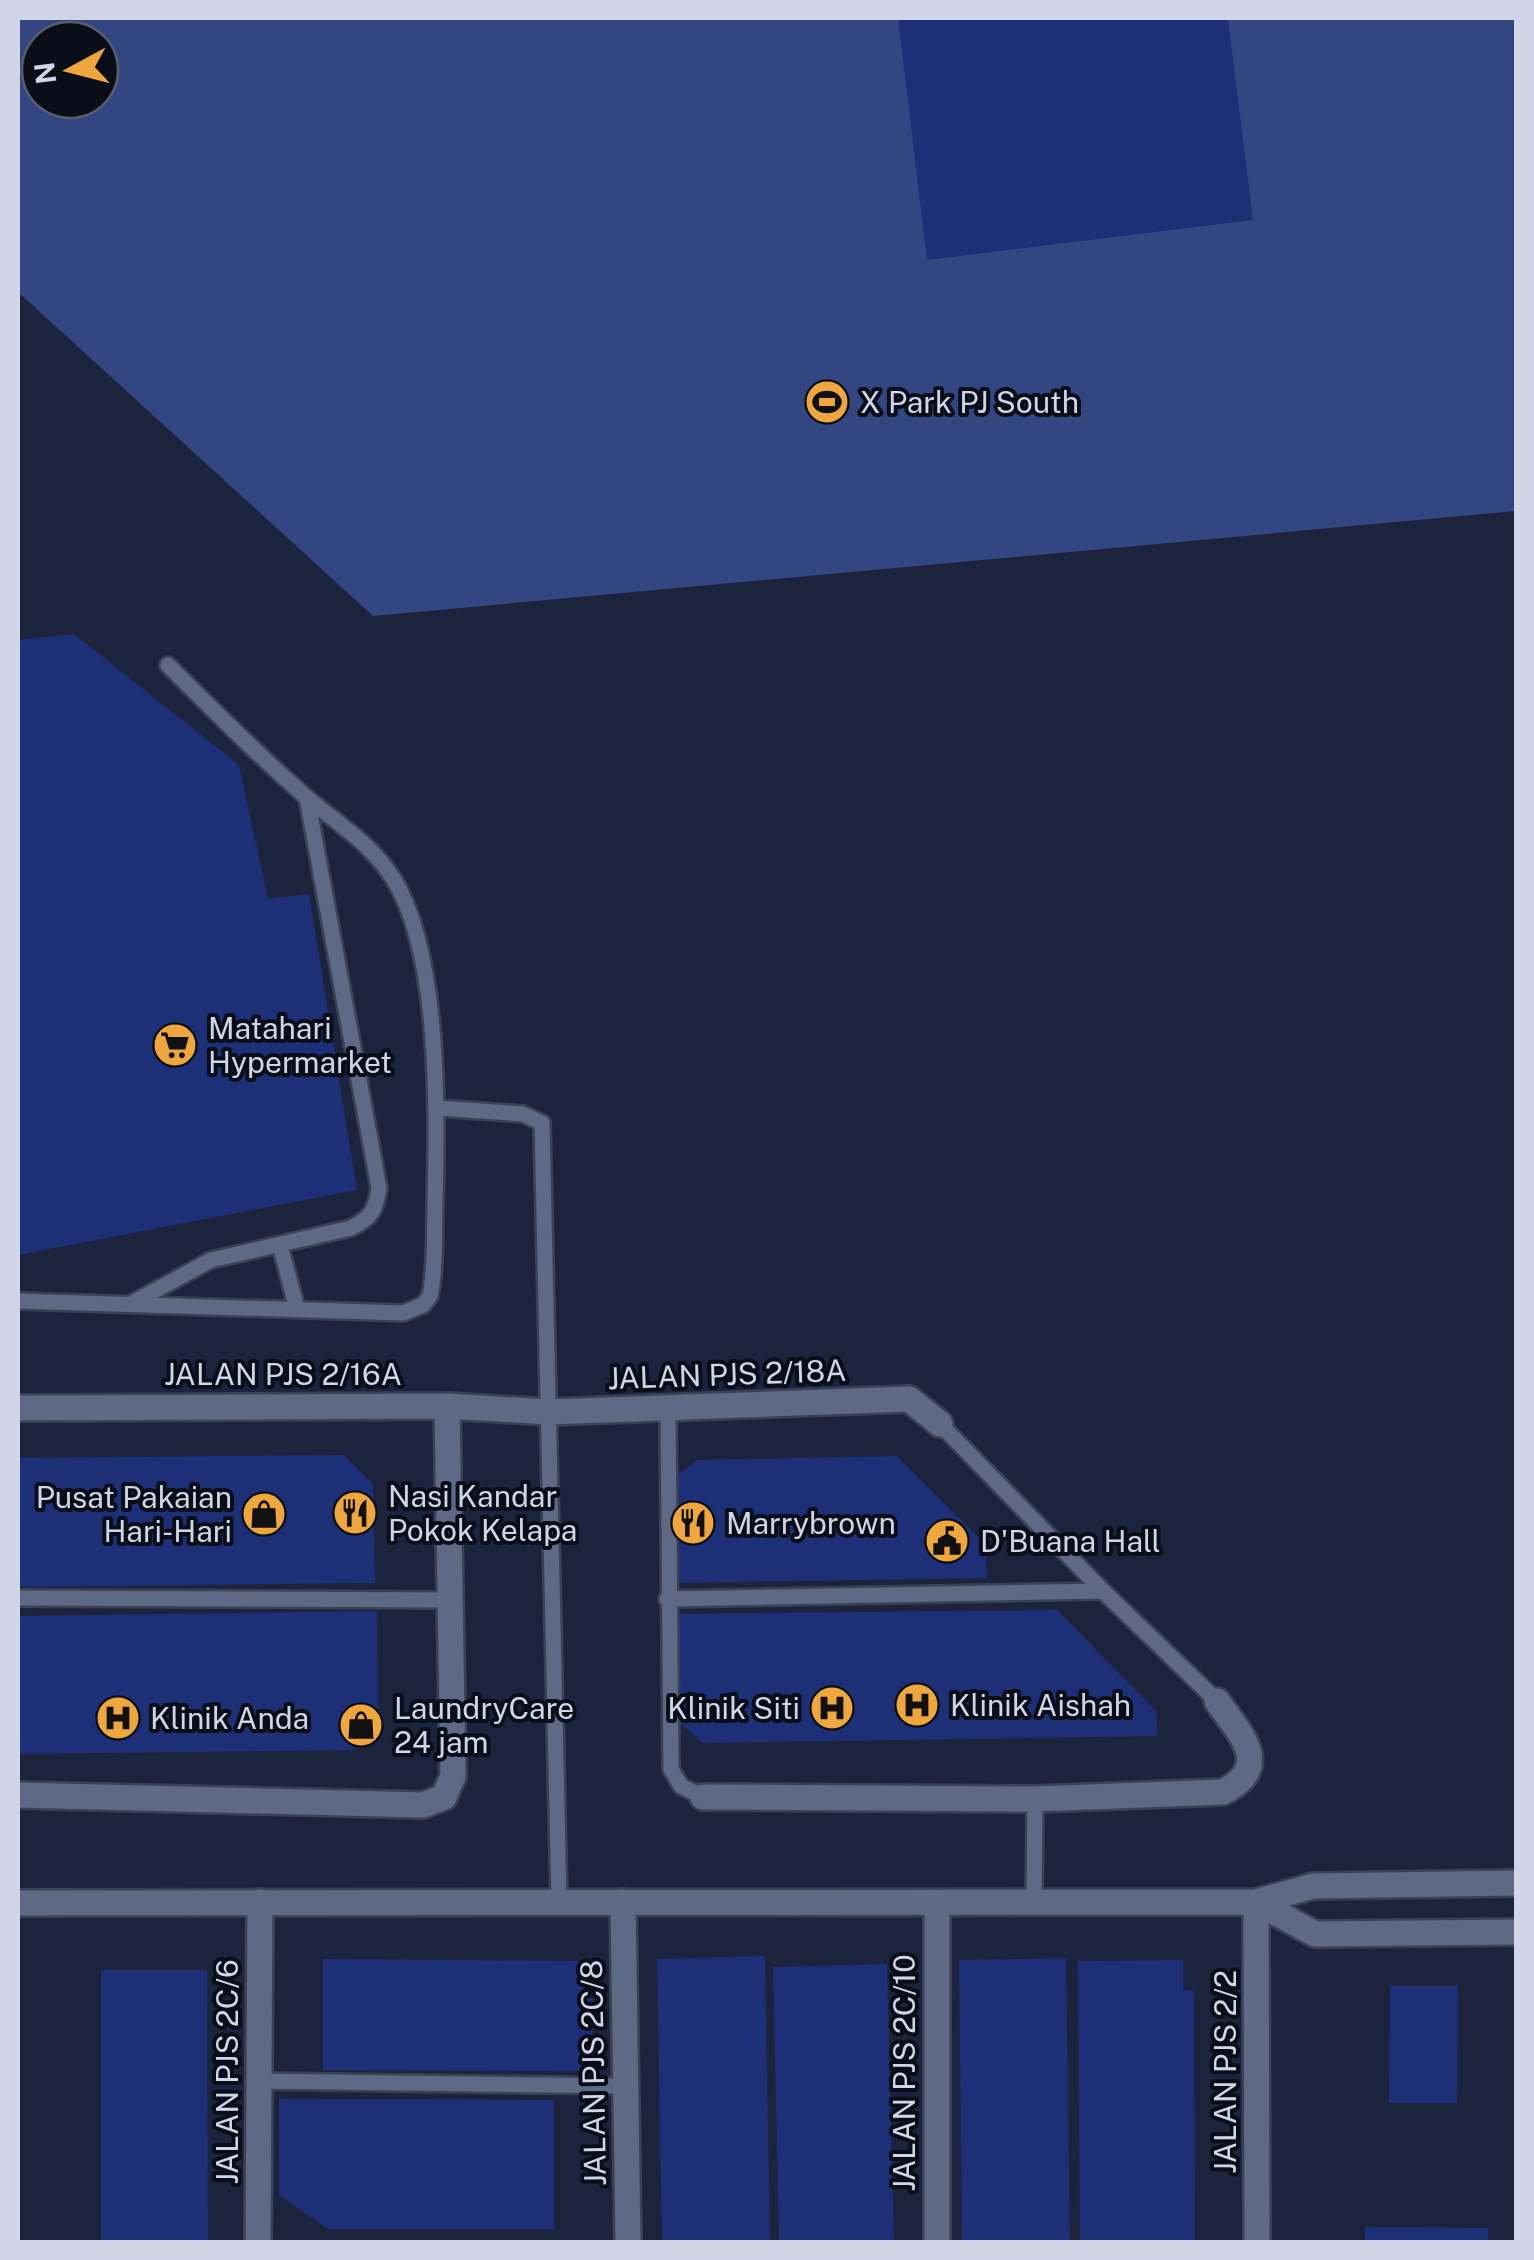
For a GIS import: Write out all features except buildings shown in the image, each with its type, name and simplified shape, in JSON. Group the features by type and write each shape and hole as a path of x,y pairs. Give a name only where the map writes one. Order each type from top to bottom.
{"street":[{"name":"JALAN PJS 2/18A","path":"549,1412 909,1400 940,1424"},
{"name":"JALAN PJS 2/16A","path":"18,1408 447,1406 549,1412"},
{"path":"18,1795 434,1804 444,1797 453,1776 447,1406"},
{"path":"703,1797 1035,1799 1223,1792 1244,1778 1250,1767 1250,1755 1217,1701"},
{"path":"18,1903 1256,1902 1313,1886 1516,1883"},
{"name":"JALAN PJS 2C/6","path":"258,2242 260,1902"},
{"name":"JALAN PJS 2C/8","path":"623,1902 628,2242"},
{"path":"1256,1902 1315,1934 1516,1932"},
{"name":"JALAN PJS 2/2","path":"1256,1902 1257,2242"},
{"name":"JALAN PJS 2C/10","path":"936,2242 937,1904"}],"lane":[{"path":"18,1300 402,1313 423,1305 430,1296 438,1108 428,1001 418,941 408,910 394,879 366,843 307,798 168,665"},
{"path":"131,1304 212,1260 351,1228 367,1220 376,1208 379,1188 307,798"},
{"path":"438,1108 523,1114 542,1123 559,1902"},
{"path":"280,1245 297,1309"},
{"path":"668,1409 671,1769 681,1786 703,1797"},
{"path":"940,1424 1102,1591 1217,1701"},
{"path":"667,1599 1102,1591"},
{"path":"18,1598 452,1600"},
{"path":"1034,1902 1035,1799"},
{"path":"259,2081 626,2086"}],"shaded area":[{"name":"X Park PJ South","path":"18,18 1516,18 1516,511 373,616 18,292"}],"place":[{"name":"X Park PJ South","path":"827,402"},
{"name":"Matahari Hypermarket","path":"175,1045"},
{"name":"Nasi Kandar Pokok Kelapa","path":"355,1513"},
{"name":"Pusat Pakaian Hari-Hari","path":"264,1514"},
{"name":"Marrybrown","path":"693,1523"},
{"name":"D'Buana Hall","path":"947,1541"},
{"name":"Klinik Aishah","path":"917,1705"},
{"name":"Klinik Siti","path":"832,1708"},
{"name":"Klinik Anda","path":"118,1718"},
{"name":"LaundryCare 24 jam","path":"361,1725"}]}
